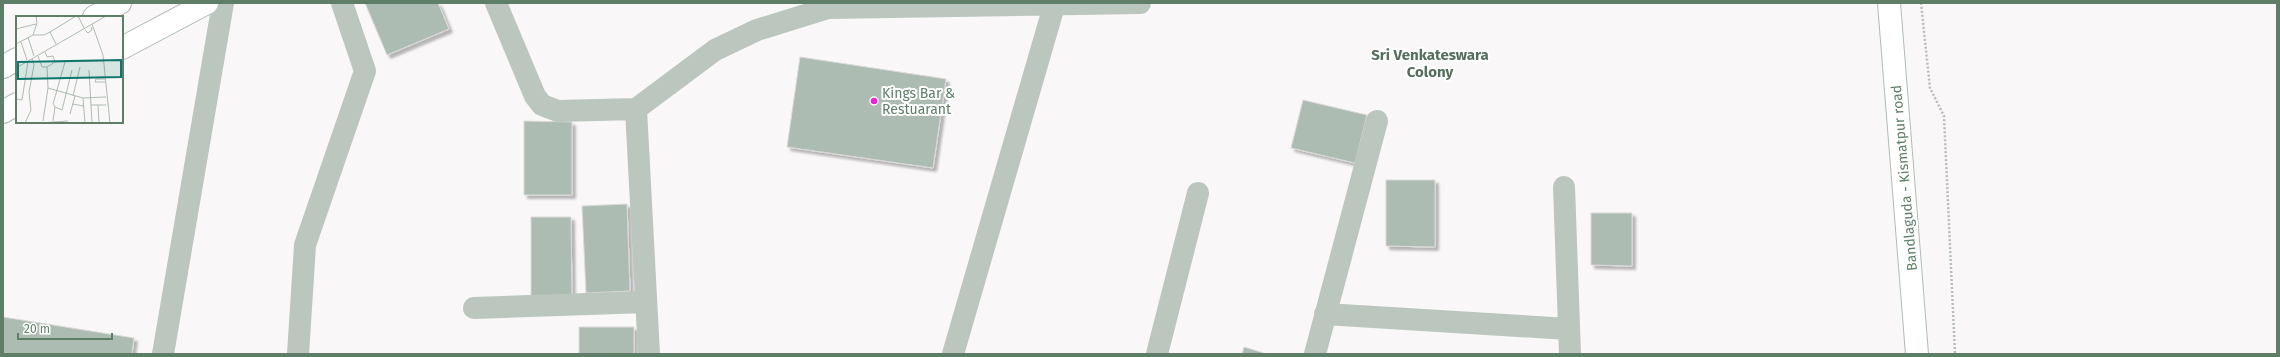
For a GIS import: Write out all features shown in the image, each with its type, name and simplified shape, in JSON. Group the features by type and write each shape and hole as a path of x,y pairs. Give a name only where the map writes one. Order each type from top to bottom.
{"main road":[{"path":"96,16 120,3"},
{"path":"123,47 207,3"},
{"name":"Bandlaguda - Kismatpur road","path":"1889,3 1917,354"},
{"path":"3,67 16,60"},
{"path":"3,112 16,105"}],"street":[{"path":"163,354 223,3"},
{"path":"298,354 305,245 365,71 342,3"},
{"path":"496,3 535,96 542,105 558,111 636,108 715,50 756,30 828,6 1054,6 1140,3"},
{"path":"953,354 1054,6"},
{"path":"636,108 649,354"},
{"path":"1315,354 1377,122"},
{"path":"1564,187 1570,354"},
{"path":"1157,354 1198,193"},
{"path":"474,308 646,302"},
{"path":"1325,314 1569,329"}],"path":[{"path":"1922,3 1930,88 1944,116 1955,354"}],"building":[{"path":"365,3 438,3 449,29 387,55"},
{"path":"800,57 946,79 933,168 787,147"},
{"path":"1303,100 1367,115 1355,163 1291,148"},
{"path":"524,121 572,122 572,195 524,195"},
{"path":"1386,180 1435,180 1435,247 1386,246"},
{"path":"627,204 630,291 586,293 582,206"},
{"path":"1591,213 1632,213 1632,266 1591,265"},
{"path":"531,217 571,217 572,299 531,299"},
{"path":"3,317 134,338 132,354 3,354"},
{"path":"579,327 634,327 634,354 579,354"},
{"path":"1244,347 1267,354 1242,354"}],"place":[{"name":"Kings Bar & Restuarant","path":"874,101"}],"district":[{"name":"Sri Venkateswara Colony","path":"1430,64"}]}
